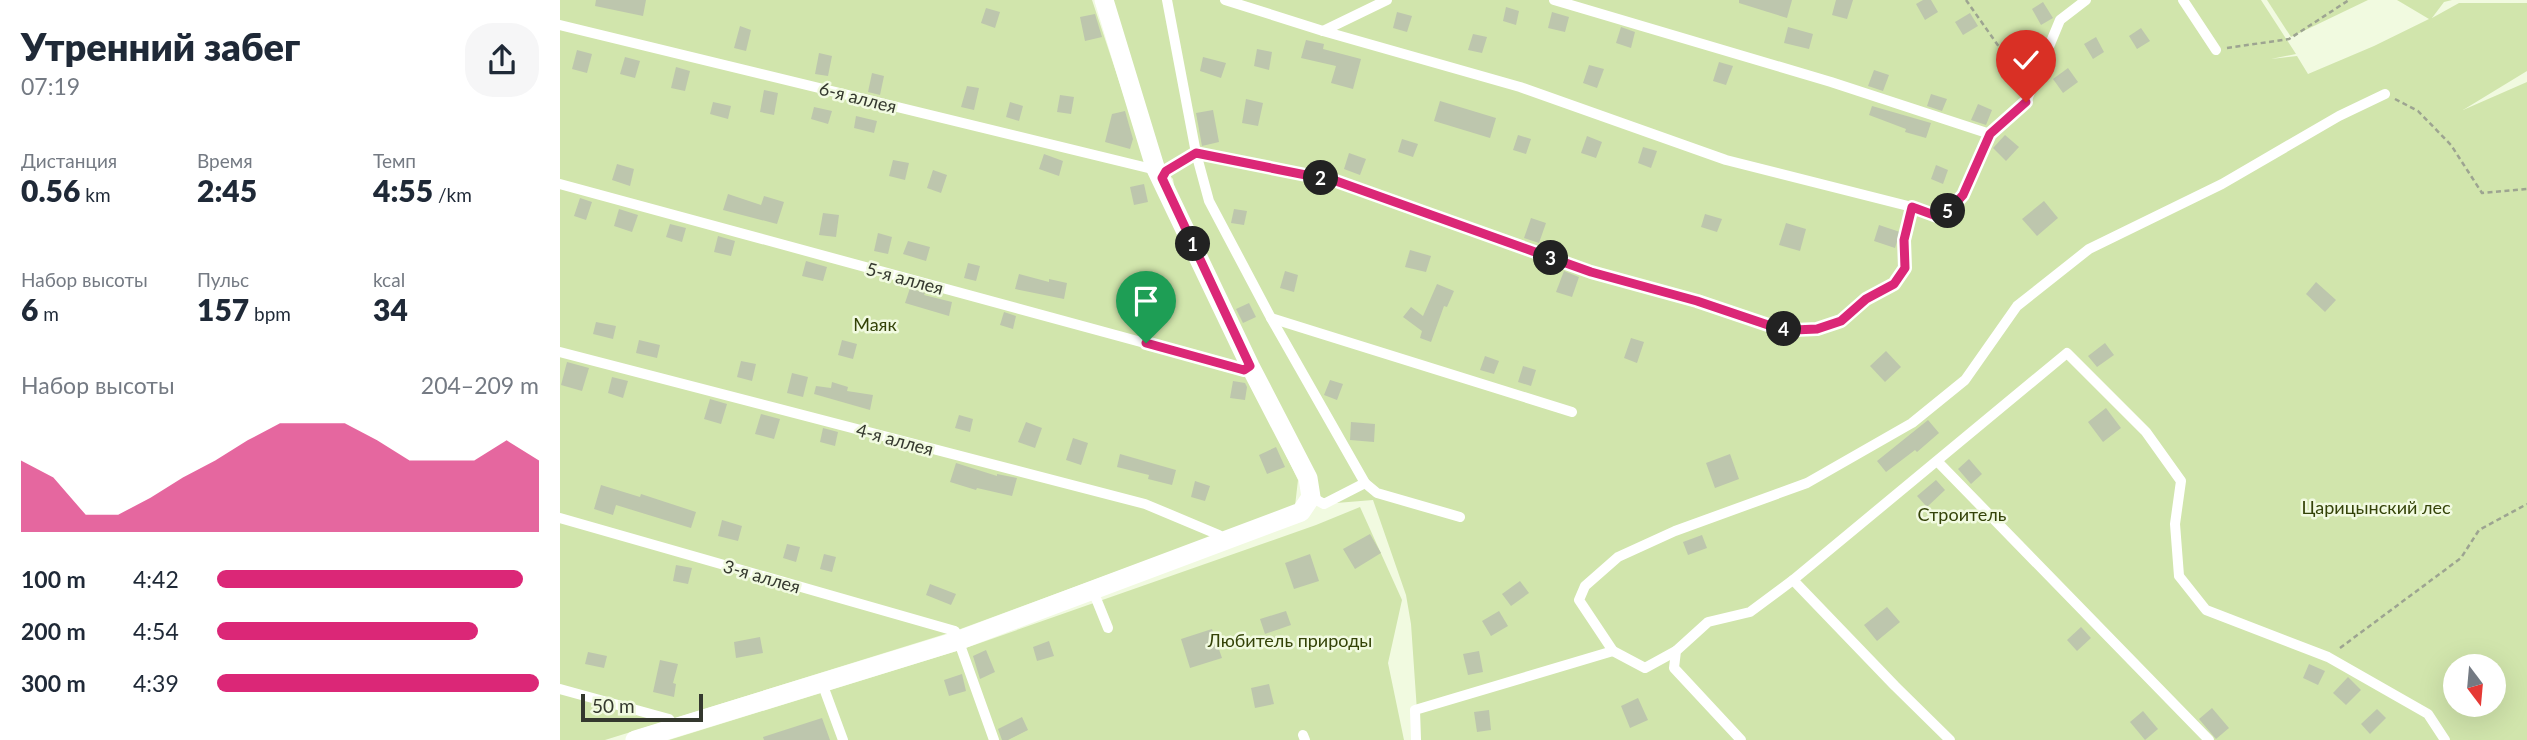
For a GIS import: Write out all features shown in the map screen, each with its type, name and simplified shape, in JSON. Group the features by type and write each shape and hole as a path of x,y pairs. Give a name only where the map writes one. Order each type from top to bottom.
{"street":[{"path":"635,740 682,729 957,640 1301,512 1311,497 1308,478 1250,366 1158,172 1104,0"}],"lane":[{"path":"1167,0 1196,153 1209,201 1270,318 1365,483 1377,493 1460,517"},
{"path":"1225,0 1520,88 1726,160 1912,207"},
{"path":"1323,31 1387,0"},
{"path":"1553,0 1831,82 1990,134 2026,102 2060,20 2086,0"},
{"path":"2183,0 2216,50"},
{"name":"6-я аллея","path":"560,25 1135,164 1158,172"},
{"path":"2385,94 2339,116 2222,184 2089,249 2017,306 1965,380 1912,423 1807,483 1675,531 1618,557 1585,586 1579,600 1613,651 1644,668 1676,651 1708,622 1750,612 1793,580 2067,353 2146,432 2180,481 2175,523 2179,576 2206,610 2328,657 2428,714 2445,740"},
{"path":"1158,172 1166,171 1196,153 1336,181 1591,272 1697,301 1777,328"},
{"name":"5-я аллея","path":"560,184 1244,370 1250,366"},
{"path":"1270,318 1572,412"},
{"name":"4-я аллея","path":"560,352 1145,504 1219,535 1222,543"},
{"path":"1938,462 2209,740"},
{"path":"1311,497 1324,504 1365,483"},
{"name":"3-я аллея","path":"560,518 955,631 957,640"},
{"path":"1793,580 1950,740"},
{"path":"1093,591 1108,628"},
{"path":"957,640 993,740"},
{"path":"1416,740 1415,710 1613,651"},
{"path":"1676,651 1674,668 1741,740"},
{"path":"822,682 843,740"},
{"path":"560,689 669,719 682,729"}],"path":[{"path":"1966,0 2031,92"},
{"path":"2216,50 2288,39 2349,0"},
{"path":"2385,94 2418,111 2451,145 2482,193 2527,189"},
{"path":"1777,328 1817,329 1841,321 1866,299 1894,284 1905,268 1904,240 1912,207 1942,218 1963,195 1990,134"},
{"path":"2328,657 2461,558 2479,530 2527,504"}],"green space":[{"name":"Маяк","path":"560,0 1092,0 1148,168 1298,480 1295,506 955,631 605,740 560,740"},
{"path":"1108,0 2261,0 2296,54 2271,59 2297,56 2308,74 2429,19 2397,0 2452,0 2444,2 2432,18 2459,3 2527,3 2527,71 2463,110 2527,82 2527,740 1419,740 1411,624 1406,595 1373,500 1324,504 1176,196 1173,179 1166,171"},
{"path":"2267,0 2368,0 2291,37"},
{"name":"Любитель природы","path":"1360,507 1402,600 1388,663 1404,740 669,740 960,650 1316,525"}],"building":[{"path":"596,0 646,0 643,16 595,6"},
{"path":"1739,0 1792,0 1787,18 1739,3"},
{"path":"1836,0 1853,0 1847,19 1832,15"},
{"path":"1931,0 1938,12 1925,20 1916,4"},
{"path":"2043,2 2053,18 2041,25 2032,9"},
{"path":"1506,7 1519,11 1516,25 1503,21"},
{"path":"986,8 1000,12 995,28 981,23"},
{"path":"1397,12 1412,16 1407,32 1393,28"},
{"path":"1552,12 1569,17 1565,32 1548,28"},
{"path":"1970,13 1978,26 1963,35 1955,22"},
{"path":"1095,14 1102,37 1085,41 1080,17"},
{"path":"740,26 751,30 746,51 734,48"},
{"path":"1621,27 1635,32 1631,48 1616,43"},
{"path":"1788,27 1813,34 1809,49 1784,43"},
{"path":"2141,28 2150,41 2137,49 2129,36"},
{"path":"1473,34 1487,37 1482,53 1468,50"},
{"path":"2096,37 2104,52 2093,59 2084,44"},
{"path":"1306,40 1324,44 1323,49 1361,59 1353,89 1331,83 1336,66 1301,58"},
{"path":"1257,49 1272,52 1269,70 1254,66"},
{"path":"577,50 592,54 587,73 572,69"},
{"path":"819,53 832,56 828,76 815,74"},
{"path":"625,57 640,61 635,78 620,74"},
{"path":"1203,57 1226,63 1221,78 1200,71"},
{"path":"1719,62 1733,66 1726,85 1713,81"},
{"path":"1589,65 1604,69 1597,88 1583,83"},
{"path":"676,67 690,71 685,91 671,88"},
{"path":"2068,68 2078,82 2063,93 2053,79"},
{"path":"1874,70 1889,75 1883,91 1868,86"},
{"path":"872,73 884,76 880,95 868,92"},
{"path":"967,86 979,88 974,110 961,107"},
{"path":"764,90 778,93 774,115 760,112"},
{"path":"1931,94 1947,99 1942,111 1927,106"},
{"path":"1060,95 1074,97 1071,114 1057,112"},
{"path":"1246,99 1263,103 1258,126 1242,123"},
{"path":"1440,101 1496,118 1490,138 1434,121"},
{"path":"713,102 731,106 728,119 710,114"},
{"path":"1010,102 1023,106 1019,121 1006,117"},
{"path":"1978,104 1992,110 1986,125 1971,120"},
{"path":"1872,106 1931,123 1926,138 1905,132 1906,129 1869,115"},
{"path":"814,107 832,111 828,124 811,119"},
{"path":"1213,110 1219,142 1202,146 1196,113"},
{"path":"1125,111 1133,139 1130,149 1105,142 1112,114"},
{"path":"856,116 877,121 874,133 854,128"},
{"path":"1518,135 1531,139 1526,154 1513,150"},
{"path":"2005,135 2019,147 2006,161 1993,148"},
{"path":"1587,136 1602,142 1596,158 1581,153"},
{"path":"1402,139 1418,144 1413,157 1398,152"},
{"path":"1643,147 1657,151 1651,168 1638,163"},
{"path":"1349,153 1366,159 1360,175 1344,169"},
{"path":"1044,154 1063,161 1059,176 1039,169"},
{"path":"893,160 909,163 905,180 889,176"},
{"path":"617,164 634,169 630,186 612,180"},
{"path":"1936,165 1948,170 1943,184 1931,179"},
{"path":"933,170 947,175 941,193 927,188"},
{"path":"1144,184 1148,202 1134,205 1130,187"},
{"path":"728,194 761,205 764,196 784,202 777,224 723,210"},
{"path":"580,198 592,202 586,220 574,216"},
{"path":"2044,201 2058,218 2037,236 2022,219"},
{"path":"619,209 638,215 632,232 614,226"},
{"path":"1234,209 1247,211 1244,225 1231,223"},
{"path":"823,213 839,215 836,237 819,235"},
{"path":"1705,214 1722,219 1717,232 1701,227"},
{"path":"1531,218 1546,223 1539,243 1524,238"},
{"path":"1786,223 1806,229 1800,251 1779,245"},
{"path":"670,224 686,228 682,242 666,237"},
{"path":"1879,225 1900,232 1895,248 1874,241"},
{"path":"878,233 892,237 888,254 874,251"},
{"path":"718,236 735,241 731,256 714,252"},
{"path":"908,241 930,247 926,261 903,254"},
{"path":"1410,250 1431,256 1426,272 1405,267"},
{"path":"806,261 827,267 823,281 802,276"},
{"path":"968,263 980,266 976,281 964,278"},
{"path":"1285,271 1298,275 1294,292 1280,288"},
{"path":"1564,271 1579,277 1572,297 1556,292"},
{"path":"1019,274 1049,282 1049,279 1067,283 1064,299 1015,289"},
{"path":"2316,282 2336,300 2325,312 2306,294"},
{"path":"1437,284 1454,291 1447,307 1444,306 1431,342 1420,338 1422,331 1403,317 1411,307 1423,316"},
{"path":"910,288 925,293 924,295 952,302 949,316 905,303"},
{"path":"1249,303 1256,317 1243,323 1236,309"},
{"path":"1004,312 1016,316 1013,329 1000,325"},
{"path":"596,322 616,326 613,339 593,334"},
{"path":"1631,338 1644,342 1637,363 1624,358"},
{"path":"639,340 660,345 657,358 636,353"},
{"path":"842,340 857,344 853,359 838,355"},
{"path":"2105,343 2114,355 2097,367 2088,356"},
{"path":"1886,351 1901,367 1885,382 1870,366"},
{"path":"1485,356 1499,361 1494,374 1480,370"},
{"path":"741,361 756,364 752,381 737,377"},
{"path":"567,362 589,368 582,391 561,385"},
{"path":"1523,366 1536,370 1531,386 1518,382"},
{"path":"792,373 808,377 803,397 787,393"},
{"path":"612,377 628,381 623,398 608,393"},
{"path":"1330,380 1343,384 1337,400 1324,395"},
{"path":"1233,381 1245,383 1245,400 1230,398"},
{"path":"832,382 848,387 847,391 873,395 870,410 814,394 816,386 831,388"},
{"path":"710,399 727,404 721,424 704,419"},
{"path":"2106,408 2121,428 2103,442 2088,422"},
{"path":"761,414 780,419 774,439 755,434"},
{"path":"959,415 973,419 970,432 955,428"},
{"path":"1928,420 1939,433 1917,452 1915,450 1886,472 1877,461"},
{"path":"1026,422 1042,428 1035,448 1018,442"},
{"path":"1351,422 1375,424 1374,442 1350,440"},
{"path":"823,428 838,432 835,446 820,442"},
{"path":"1073,438 1088,443 1081,465 1066,460"},
{"path":"1276,447 1285,467 1267,474 1259,455"},
{"path":"1120,454 1176,470 1172,485 1148,479 1149,475 1117,467"},
{"path":"1730,454 1739,479 1715,488 1706,463"},
{"path":"1969,459 1982,474 1971,484 1958,469"},
{"path":"956,463 997,476 1017,478 1012,496 950,482"},
{"path":"1936,480 1945,490 1927,507 1917,496"},
{"path":"1195,481 1210,486 1205,501 1191,497"},
{"path":"601,485 640,497 641,494 696,512 691,528 616,505 613,515 594,509"},
{"path":"722,520 742,526 738,541 718,536"},
{"path":"1370,534 1381,553 1355,569 1343,549"},
{"path":"1702,535 1707,548 1688,555 1683,542"},
{"path":"787,544 800,547 796,562 783,558"},
{"path":"824,554 836,557 832,572 820,569"},
{"path":"1310,554 1319,581 1294,589 1285,563"},
{"path":"676,565 692,568 688,584 673,581"},
{"path":"1520,581 1529,593 1511,606 1502,594"},
{"path":"930,584 956,594 951,605 926,595"},
{"path":"1887,607 1900,622 1877,641 1864,625"},
{"path":"1286,611 1291,625 1265,634 1260,619"},
{"path":"1499,611 1508,626 1491,636 1482,621"},
{"path":"2081,627 2091,638 2077,651 2067,640"},
{"path":"1212,629 1222,658 1190,668 1181,639"},
{"path":"760,637 763,653 736,658 734,642"},
{"path":"1049,641 1054,656 1037,661 1033,647"},
{"path":"986,650 995,672 980,679 973,656"},
{"path":"1479,651 1483,672 1468,675 1463,654"},
{"path":"588,652 607,656 604,668 585,664"},
{"path":"660,660 678,664 673,683 676,684 674,697 653,692"},
{"path":"2309,664 2325,671 2318,685 2303,678"},
{"path":"962,674 966,691 949,696 944,680"},
{"path":"2348,677 2361,690 2346,705 2333,693"},
{"path":"1269,684 1274,704 1255,708 1251,688"},
{"path":"1638,698 1648,720 1630,728 1621,706"},
{"path":"2212,708 2229,728 2216,739 2199,719"},
{"path":"2377,709 2386,718 2370,734 2361,724"},
{"path":"1489,710 1491,730 1477,732 1474,712"},
{"path":"2143,711 2158,729 2145,740 2130,722"},
{"path":"1022,717 1028,730 1008,740 1002,740 998,729"},
{"path":"822,718 830,740 764,740 763,737"}],"route":[{"path":"1146,343 1244,370 1250,366 1162,178 1166,171 1196,153 1336,181 1591,272 1697,301 1777,328 1817,329 1841,321 1866,299 1894,284 1905,268 1904,240 1912,207 1942,218 1963,195 1990,134 2026,102"}],"park label":[{"name":"Царицынский лес","path":"2376,507"},
{"name":"Строитель","path":"1962,514"}]}
